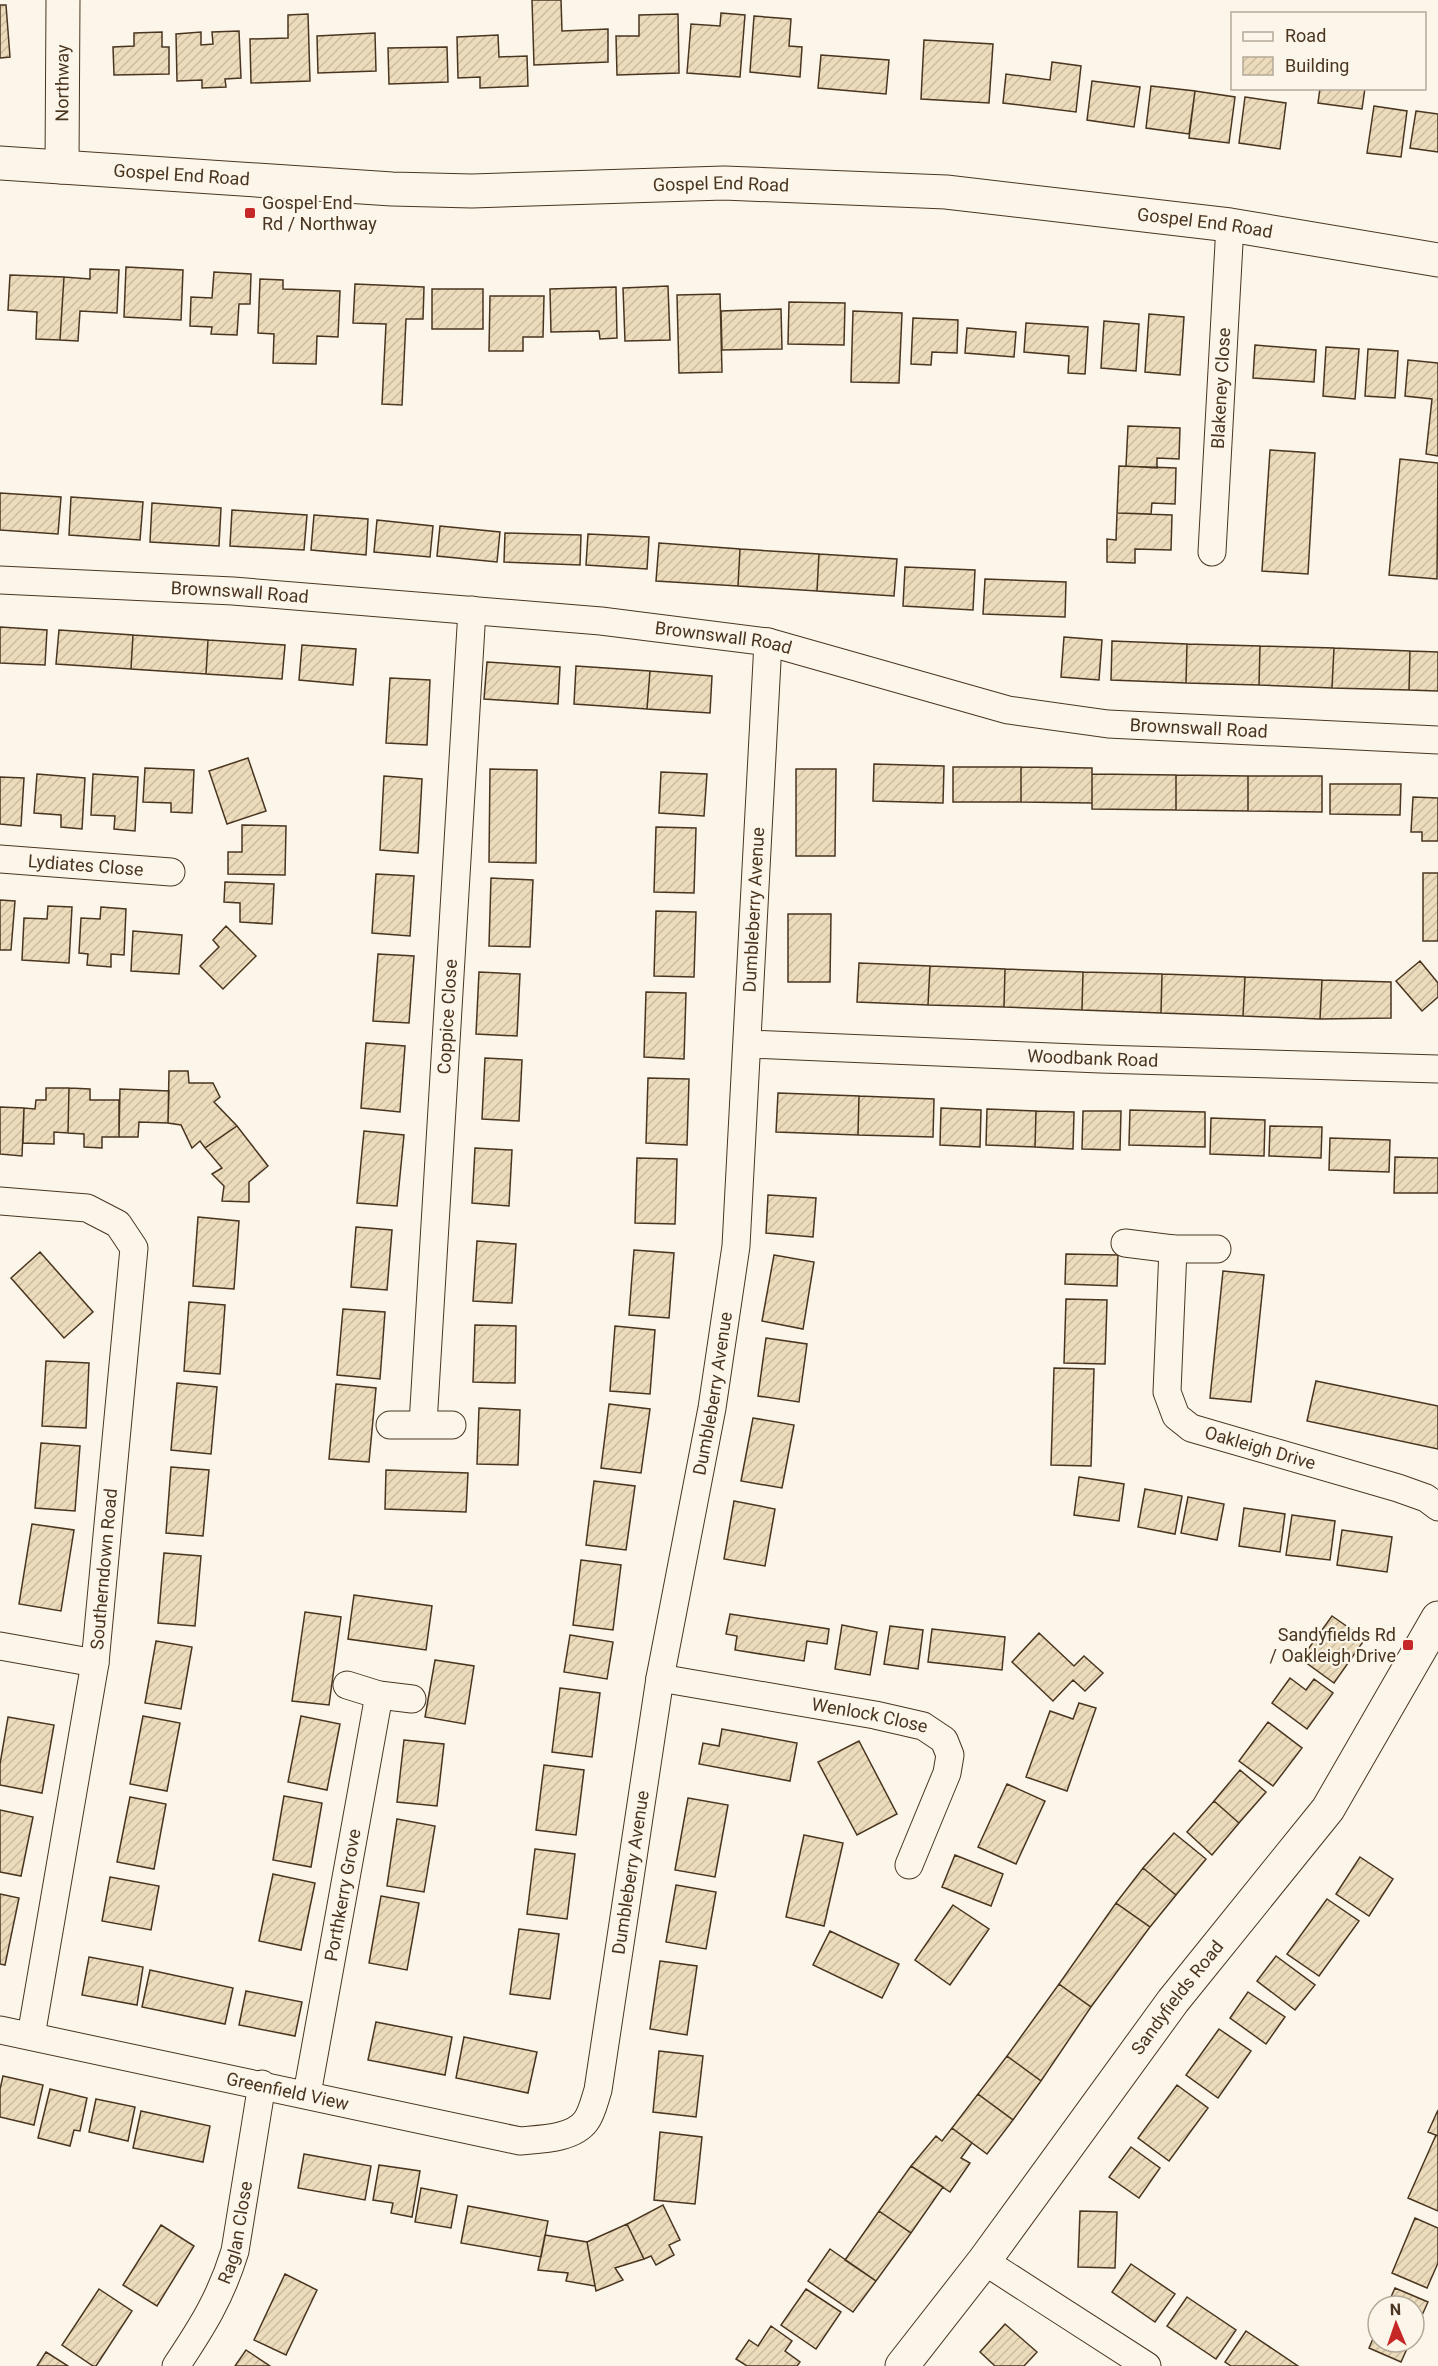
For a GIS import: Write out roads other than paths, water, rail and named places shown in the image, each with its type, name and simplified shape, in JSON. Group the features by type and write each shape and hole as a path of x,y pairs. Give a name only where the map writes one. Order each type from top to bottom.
{"main road":[{"name":"Northway","path":"62,167 63,0"},
{"name":"Gospel End Road","path":"0,163 392,189 472,191 724,183 946,192 1230,225 1438,260"},
{"name":"Sandyfields Road","path":"902,2366 984,2261 1173,2001 1328,1809 1438,1618"}],"street":[{"name":"Blakeney Close","path":"1212,552 1230,225"},
{"name":"Brownswall Road","path":"0,580 245,592 601,621 768,642 1019,712 1108,724 1438,740"},
{"name":"Coppice Close","path":"423,1424 472,610"},
{"name":"Dumbleberry Avenue","path":"574,2131 586,2121 598,2090 660,1678 711,1408 736,1246 768,642"},
{"name":"Lydiates Close","path":"0,859 171,872"},
{"name":"Woodbank Road","path":"748,1044 1100,1059 1438,1069"},
{"name":"Southerndown Road","path":"0,1201 87,1208 118,1224 134,1248 96,1663 31,2036"},
{"path":"1125,1243 1173,1249 1217,1249"},
{"name":"Oakleigh Drive","path":"1173,1249 1167,1392 1176,1416 1191,1428 1398,1488 1426,1498 1438,1507"},
{"path":"390,1425 452,1425"},
{"path":"0,1646 96,1663"},
{"name":"Wenlock Close","path":"660,1678 875,1715 923,1726 944,1740 950,1755 947,1773 909,1865"},
{"path":"347,1685 379,1695 412,1699"},
{"name":"Porthkerry Grove","path":"307,2094 379,1695"},
{"name":"Greenfield View","path":"0,2030 520,2140 551,2138 574,2131"},
{"name":"Raglan Close","path":"176,2366 209,2316 235,2251 262,2084"},
{"path":"984,2261 1147,2366"}],"place":[{"name":"Gospel End Rd / Northway","path":"250,213"},
{"name":"Sandyfields Rd / Oakleigh Drive","path":"1408,1645"}]}
